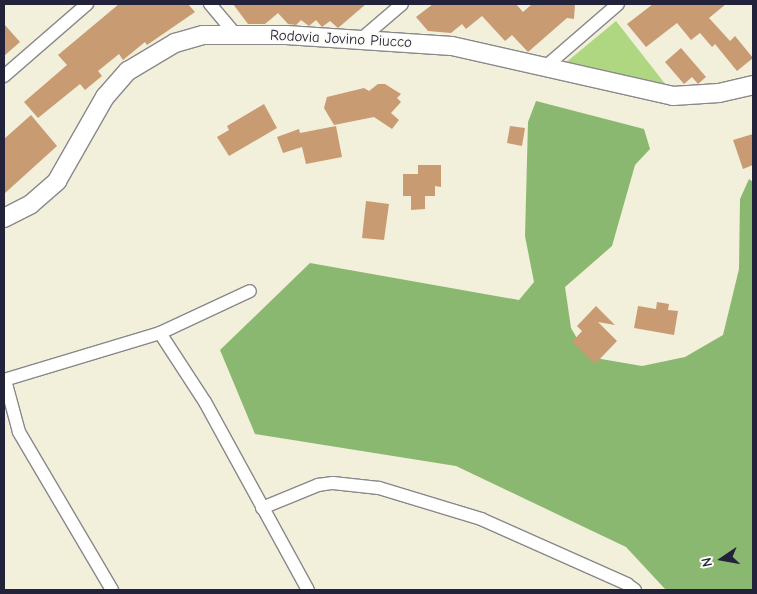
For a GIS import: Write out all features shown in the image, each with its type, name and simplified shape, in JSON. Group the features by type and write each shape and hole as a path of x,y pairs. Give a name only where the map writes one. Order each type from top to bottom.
{"main road":[{"name":"Rodovia Jovino Piucco","path":"4,218 31,204 57,181 105,97 128,71 175,43 203,35 235,34 452,46 673,96 719,93 753,84"}],"street":[{"path":"4,76 88,4"},
{"path":"210,4 235,34"},
{"path":"360,40 402,4"},
{"path":"544,67 618,4"},
{"path":"112,590 19,432 4,380 160,333 250,291"},
{"path":"160,333 205,402 308,590"},
{"path":"262,508 326,484 387,490 480,519 627,584 635,590"}],"green space":[{"path":"616,21 666,85 564,64"},
{"path":"536,101 644,129 650,149 635,165 612,246 565,287 571,328 582,347 601,359 642,366 685,357 723,335 739,269 740,199 749,179 753,182 753,590 666,590 626,547 456,466 255,434 220,350 310,263 519,300 534,282 525,236 528,122"}],"building":[{"path":"119,4 188,4 195,12 147,45 145,42 123,60 119,54 98,71 102,76 85,90 80,84 38,118 24,102 67,65 58,55"},
{"path":"233,4 366,4 338,28 330,21 322,27 316,20 309,26 301,20 296,25 288,24 278,13 265,24 248,24"},
{"path":"433,4 516,4 523,12 532,4 575,4 574,19 567,18 528,52 512,35 505,41 482,16 466,29 462,24 451,33 428,31 416,17"},
{"path":"653,4 726,4 709,18 730,41 735,36 753,58 737,71 715,44 712,47 700,33 691,40 677,23 646,47 627,24"},
{"path":"4,24 20,42 4,56"},
{"path":"681,48 706,77 698,84 692,77 684,84 665,62"},
{"path":"378,84 385,84 401,94 397,98 401,102 391,113 399,120 392,129 374,117 334,125 324,108 327,97 364,88 369,91"},
{"path":"264,104 277,128 229,156 217,137 229,130 227,126"},
{"path":"31,115 57,146 4,194 4,139"},
{"path":"336,126 342,157 306,164 302,147 283,153 277,137 299,129 300,133"},
{"path":"510,126 525,128 522,146 507,143"},
{"path":"753,134 753,165 743,169 733,140"},
{"path":"418,165 441,165 441,187 435,186 435,196 425,196 425,209 411,210 411,196 403,196 403,174 418,174"},
{"path":"366,201 389,204 384,240 362,238"},
{"path":"657,302 669,304 668,310 678,311 674,335 634,328 638,306 656,309"},
{"path":"596,306 615,325 598,322 617,341 595,364 572,342 582,331 577,326"}]}
